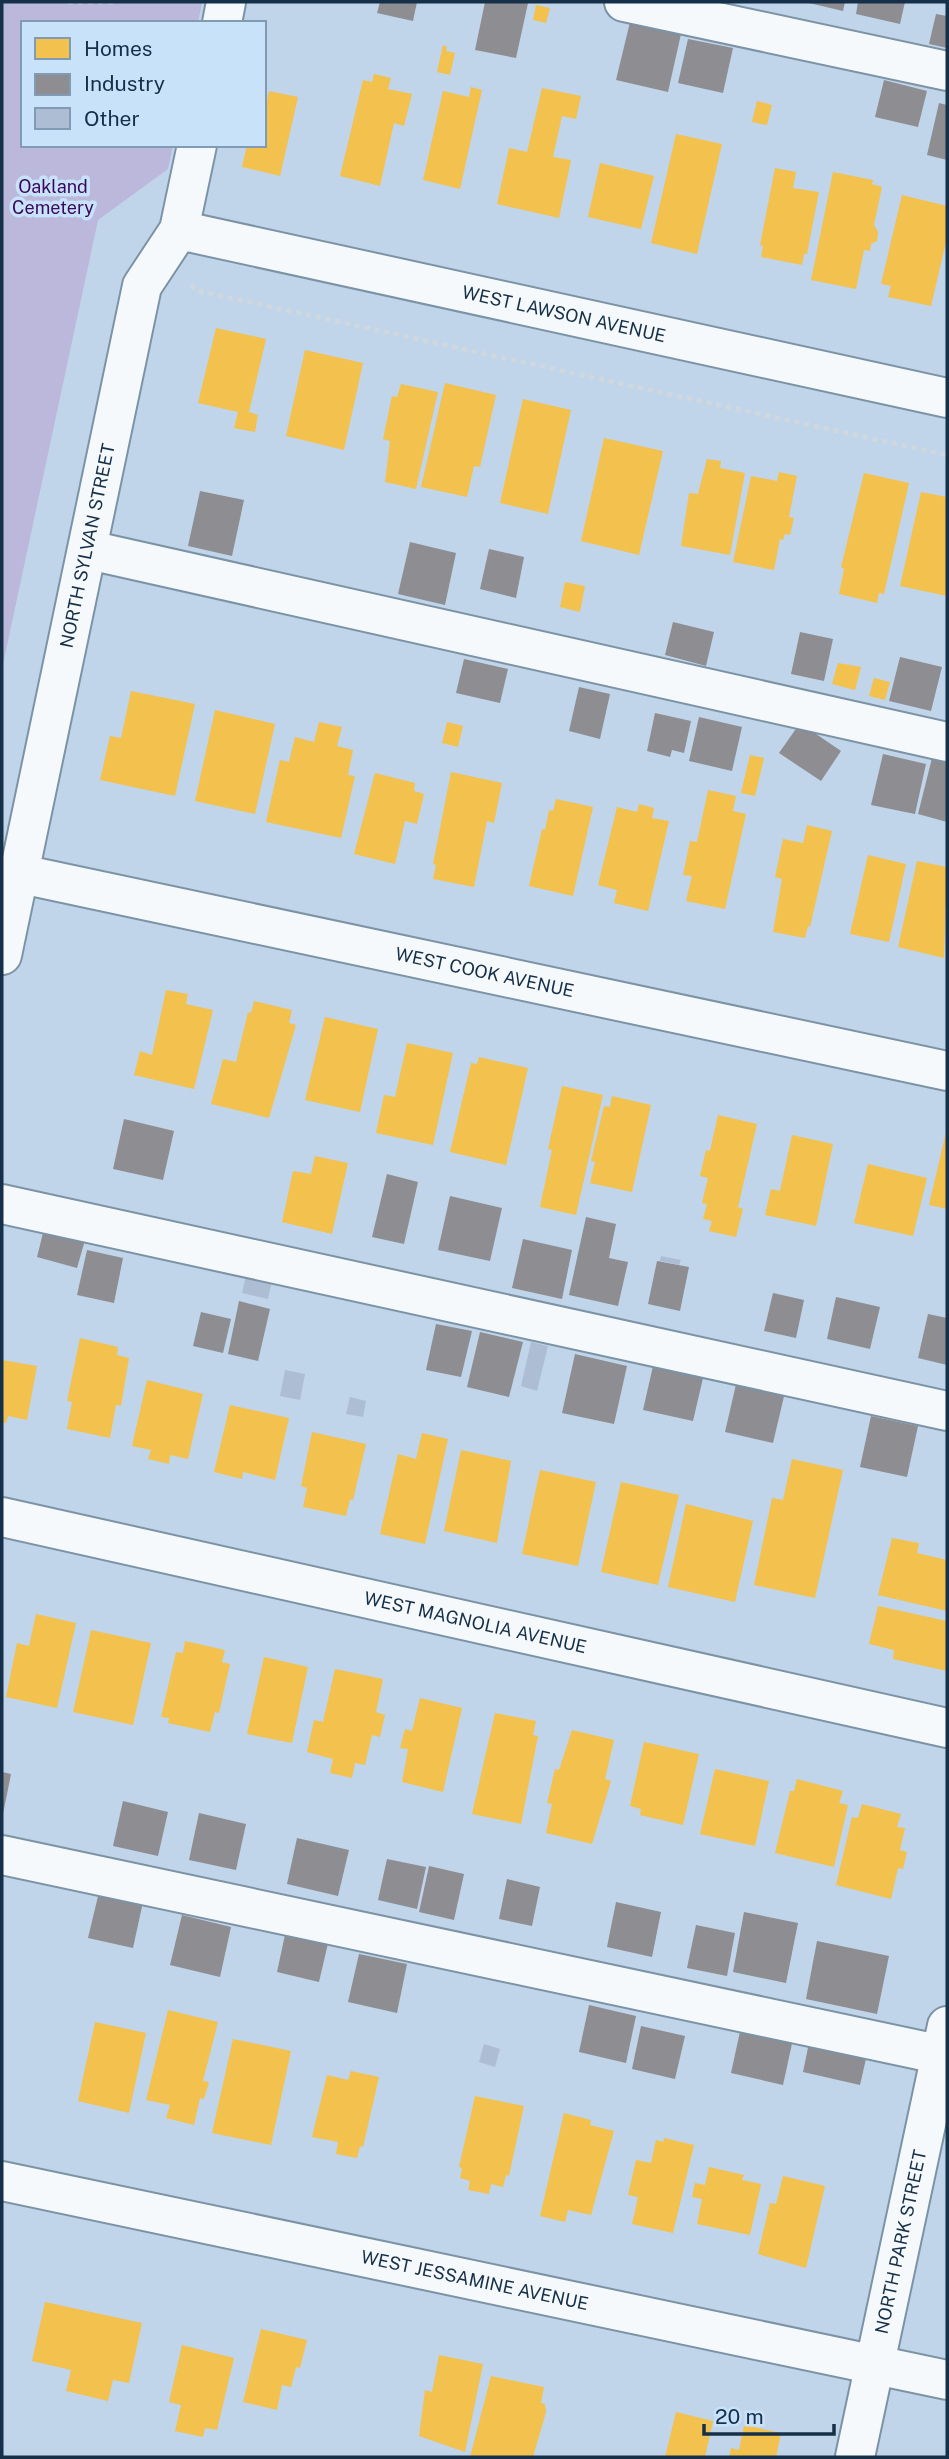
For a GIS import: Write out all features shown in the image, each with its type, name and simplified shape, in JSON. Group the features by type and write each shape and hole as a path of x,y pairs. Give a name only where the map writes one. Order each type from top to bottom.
{"street":[{"path":"222,21 226,2"},
{"path":"624,2 947,71"},
{"name":"NORTH SYLVAN STREET","path":"2,955 89,550 142,286 179,230 197,147"},
{"name":"WEST LAWSON AVENUE","path":"179,230 947,398"},
{"path":"89,550 947,743"},
{"name":"WEST COOK AVENUE","path":"21,874 947,1071"},
{"path":"2,1204 947,1411"},
{"name":"WEST MAGNOLIA AVENUE","path":"2,1517 947,1728"},
{"path":"2,1855 945,2045"},
{"name":"NORTH PARK STREET","path":"855,2457 945,2045"},
{"name":"WEST JESSAMINE AVENUE","path":"2,2181 947,2380"}],"path":[{"path":"68,2 118,2"},
{"path":"188,277 194,290 947,455"}],"green space":[{"name":"Oakland Cemetery","path":"2,2 202,2 198,21 21,21 21,147 173,147 168,169 98,220 2,669"}],"building: Homes":[{"path":"536,5 550,8 546,23 533,20"},
{"path":"443,45 447,47 446,51 455,53 450,75 437,72"},
{"path":"374,74 391,78 388,89 412,94 404,126 394,123 380,186 340,176 363,80 372,82"},
{"path":"471,87 482,90 460,189 423,180 443,91 469,97"},
{"path":"542,88 581,96 576,119 562,116 553,157 571,160 559,218 497,204 509,148 527,152"},
{"path":"269,91 298,97 280,176 242,167 247,147 266,147 266,104"},
{"path":"757,101 772,105 767,125 752,122"},
{"path":"676,134 722,144 697,254 651,243"},
{"path":"600,163 654,176 641,229 588,217"},
{"path":"775,168 796,172 793,188 819,192 807,254 804,254 802,265 761,257 763,246 760,245"},
{"path":"833,172 873,180 872,184 882,187 874,225 878,232 877,241 871,244 870,251 864,250 856,289 811,280"},
{"path":"902,195 947,206 947,238 931,306 888,297 891,286 881,284"},
{"path":"216,328 266,339 249,412 258,415 255,432 234,428 238,412 198,403"},
{"path":"305,350 363,363 344,450 286,436"},
{"path":"445,383 496,395 480,467 474,466 467,497 421,487"},
{"path":"401,384 438,392 416,489 385,482 390,441 383,439 392,396 397,397"},
{"path":"523,399 571,410 548,514 500,503"},
{"path":"604,438 663,451 639,555 581,541"},
{"path":"707,459 721,461 720,468 745,473 730,555 681,546 689,493 698,494"},
{"path":"779,472 797,476 789,517 794,518 790,535 785,534 783,540 780,539 774,570 733,562 751,476 777,481"},
{"path":"864,473 909,483 884,594 879,593 877,603 839,594 844,569 841,567"},
{"path":"921,492 947,497 947,596 900,586"},
{"path":"565,582 585,586 580,612 560,607"},
{"path":"838,663 861,667 855,690 832,684"},
{"path":"874,678 890,682 885,700 869,696"},
{"path":"131,691 195,704 175,796 100,780 110,736 121,738"},
{"path":"215,710 275,724 255,814 195,801"},
{"path":"319,722 342,727 337,746 353,750 348,775 355,776 341,838 266,822 280,760 289,762 295,737 314,742"},
{"path":"447,722 463,726 458,747 442,743"},
{"path":"750,755 764,758 755,796 741,793"},
{"path":"451,772 502,783 494,823 487,821 474,887 433,879 436,865 433,864"},
{"path":"375,773 415,783 414,791 424,794 417,824 405,821 395,864 354,854"},
{"path":"708,790 736,796 733,811 746,814 725,909 686,901 692,876 683,875 690,841 697,842"},
{"path":"556,799 593,807 573,896 529,886 542,829 545,830 549,810 553,811"},
{"path":"639,804 654,808 652,818 669,821 648,911 614,903 617,890 598,885 617,807 637,812"},
{"path":"807,825 832,831 810,927 808,926 805,938 773,932 782,879 775,877 783,839 803,843"},
{"path":"868,855 906,864 889,942 850,934"},
{"path":"917,861 947,867 944,958 898,947"},
{"path":"166,990 188,994 186,1004 213,1010 194,1089 134,1075 140,1051 152,1055"},
{"path":"254,1001 292,1010 289,1023 296,1025 269,1118 211,1104 223,1059 236,1062 248,1012 251,1013"},
{"path":"325,1017 378,1029 360,1112 305,1100"},
{"path":"407,1043 453,1053 433,1145 376,1133 384,1095 395,1097"},
{"path":"479,1057 528,1068 506,1165 450,1152 471,1063 477,1064"},
{"path":"562,1086 603,1095 576,1215 540,1207 552,1150 548,1149"},
{"path":"612,1096 651,1105 632,1192 590,1183 595,1162 591,1161 604,1106 610,1107"},
{"path":"718,1115 757,1124 738,1207 743,1209 736,1237 709,1231 712,1221 703,1219 707,1204 702,1203 708,1178 700,1176 706,1150 710,1151"},
{"path":"947,1128 947,1209 929,1205"},
{"path":"792,1135 833,1144 816,1226 765,1215 771,1189 780,1191"},
{"path":"315,1156 348,1163 332,1234 282,1222 293,1171 311,1174"},
{"path":"868,1164 927,1178 913,1236 854,1223"},
{"path":"80,1338 118,1347 117,1355 129,1358 121,1406 116,1405 110,1438 67,1429 72,1402 67,1401"},
{"path":"2,1360 37,1366 27,1420 8,1416 6,1423 2,1423"},
{"path":"147,1380 203,1394 188,1459 170,1455 169,1464 148,1459 151,1450 132,1446"},
{"path":"230,1405 289,1418 275,1480 243,1472 242,1479 214,1472"},
{"path":"312,1432 366,1444 353,1500 350,1499 346,1516 303,1507 307,1488 301,1486"},
{"path":"422,1433 448,1439 425,1544 380,1534 398,1454 416,1459"},
{"path":"461,1450 511,1461 497,1543 444,1531"},
{"path":"792,1459 843,1470 815,1598 754,1585 772,1498 783,1500"},
{"path":"540,1470 596,1482 578,1566 522,1554"},
{"path":"621,1482 679,1495 658,1585 601,1572"},
{"path":"686,1504 753,1521 735,1602 668,1587"},
{"path":"892,1538 919,1543 917,1553 947,1560 947,1611 878,1595"},
{"path":"878,1606 947,1621 947,1671 893,1659 894,1650 869,1644"},
{"path":"36,1614 76,1623 57,1708 6,1697 17,1643 29,1646"},
{"path":"91,1630 151,1643 133,1725 73,1712"},
{"path":"185,1641 225,1650 222,1662 230,1664 219,1713 215,1712 210,1732 168,1723 169,1718 161,1717 176,1652 183,1653"},
{"path":"264,1657 308,1667 292,1743 247,1734"},
{"path":"335,1669 383,1679 376,1712 385,1715 380,1737 372,1735 365,1765 355,1763 352,1778 330,1773 333,1759 307,1752 314,1720 323,1722"},
{"path":"420,1698 462,1708 443,1792 402,1782 408,1749 400,1748 405,1729 412,1731"},
{"path":"495,1713 536,1721 533,1735 538,1736 521,1824 472,1814"},
{"path":"572,1730 614,1740 605,1779 611,1781 592,1844 546,1833 552,1804 547,1803 555,1769 559,1770"},
{"path":"644,1742 699,1754 683,1825 640,1815 641,1809 630,1806"},
{"path":"715,1769 769,1781 755,1846 700,1834"},
{"path":"797,1779 843,1791 839,1803 848,1805 834,1867 775,1853 790,1791 794,1791"},
{"path":"862,1804 901,1814 897,1827 905,1828 900,1850 907,1852 903,1869 898,1868 891,1899 836,1885 852,1817 858,1818"},
{"path":"168,2010 218,2022 203,2081 209,2082 204,2099 200,2098 194,2125 166,2118 170,2105 146,2100"},
{"path":"95,2022 146,2033 129,2113 78,2101"},
{"path":"233,2039 291,2051 271,2145 212,2133"},
{"path":"351,2071 379,2077 363,2147 360,2146 357,2158 336,2154 338,2142 312,2137 327,2075 348,2080"},
{"path":"475,2096 524,2106 509,2176 506,2175 503,2187 491,2184 489,2194 468,2190 470,2181 460,2178 462,2168 459,2167"},
{"path":"564,2113 591,2120 590,2125 614,2131 591,2215 568,2210 565,2222 540,2216"},
{"path":"664,2138 694,2145 673,2233 632,2224 638,2197 628,2195 636,2160 651,2163 656,2140 663,2142"},
{"path":"709,2167 744,2175 742,2180 761,2184 750,2235 697,2224 702,2199 692,2197 695,2183 705,2185"},
{"path":"783,2176 825,2186 806,2268 758,2254 770,2203 776,2204"},
{"path":"45,2302 142,2323 129,2383 113,2380 108,2401 66,2391 71,2370 32,2361"},
{"path":"261,2329 307,2340 300,2368 296,2367 291,2387 282,2385 277,2410 243,2402"},
{"path":"182,2345 234,2358 217,2430 205,2428 203,2437 175,2431 181,2405 169,2402"},
{"path":"439,2355 483,2364 465,2452 419,2436 425,2390 432,2392"},
{"path":"491,2376 544,2387 541,2403 545,2404 546,2412 533,2457 470,2457"},
{"path":"676,2412 713,2421 705,2457 665,2457"},
{"path":"744,2425 781,2433 776,2457 729,2457 731,2448 739,2450"}],"building: Industry":[{"path":"380,2 417,2 413,21 377,13"},
{"path":"485,2 528,3 516,58 475,50"},
{"path":"805,2 845,2 843,11"},
{"path":"858,2 905,2 900,24 856,14"},
{"path":"936,14 947,16 947,48 929,44"},
{"path":"630,22 681,34 668,92 616,80"},
{"path":"688,39 733,48 723,93 678,83"},
{"path":"884,80 927,91 918,127 875,117"},
{"path":"939,103 947,105 947,160 927,155"},
{"path":"200,491 244,500 232,556 188,546"},
{"path":"410,542 456,553 445,605 398,594"},
{"path":"489,549 524,557 516,598 480,589"},
{"path":"673,622 714,632 706,666 665,655"},
{"path":"800,632 833,639 824,681 791,674"},
{"path":"900,657 942,667 931,711 889,701"},
{"path":"464,659 508,669 500,703 456,693"},
{"path":"579,687 610,694 600,739 569,731"},
{"path":"655,713 691,721 684,753 672,750 670,757 647,751"},
{"path":"699,717 742,727 732,771 689,761"},
{"path":"800,723 841,751 821,781 779,753"},
{"path":"883,754 926,764 915,814 871,805"},
{"path":"932,758 947,762 947,822 918,814"},
{"path":"124,1119 174,1131 163,1180 113,1169"},
{"path":"387,1174 418,1182 404,1244 372,1237"},
{"path":"450,1196 502,1208 490,1261 438,1250"},
{"path":"586,1217 616,1224 609,1258 628,1262 618,1306 569,1295"},
{"path":"44,1229 85,1240 77,1268 37,1257"},
{"path":"523,1239 572,1250 562,1299 512,1288"},
{"path":"87,1250 123,1258 114,1303 77,1295"},
{"path":"657,1261 689,1267 680,1311 648,1304"},
{"path":"773,1293 804,1300 796,1338 764,1331"},
{"path":"836,1297 880,1307 870,1349 827,1339"},
{"path":"239,1301 270,1309 258,1361 228,1354"},
{"path":"201,1312 231,1319 223,1353 193,1346"},
{"path":"928,1314 947,1318 947,1365 918,1358"},
{"path":"436,1324 472,1331 461,1377 426,1370"},
{"path":"480,1332 523,1342 509,1397 467,1387"},
{"path":"575,1354 627,1366 614,1424 562,1413"},
{"path":"653,1366 703,1378 693,1421 643,1410"},
{"path":"737,1380 785,1392 773,1443 725,1432"},
{"path":"871,1416 918,1426 907,1477 860,1467"},
{"path":"2,1772 11,1774 3,1814 2,1814"},
{"path":"123,1801 168,1812 158,1856 113,1846"},
{"path":"199,1813 246,1824 236,1870 189,1860"},
{"path":"297,1838 349,1850 338,1896 287,1884"},
{"path":"387,1859 426,1867 417,1909 378,1900"},
{"path":"429,1866 464,1874 454,1920 419,1912"},
{"path":"507,1879 540,1887 532,1926 499,1919"},
{"path":"99,1892 143,1902 133,1948 88,1938"},
{"path":"616,1902 661,1912 652,1957 607,1947"},
{"path":"744,1912 798,1923 786,1983 733,1972"},
{"path":"182,1915 231,1927 220,1977 170,1965"},
{"path":"696,1925 735,1933 727,1976 687,1968"},
{"path":"286,1930 329,1939 319,1982 277,1972"},
{"path":"817,1941 889,1956 877,2014 806,1999"},
{"path":"359,1954 407,1964 397,2013 348,2002"},
{"path":"589,2005 636,2016 626,2063 579,2052"},
{"path":"641,2026 685,2036 675,2079 632,2069"},
{"path":"741,2027 793,2039 783,2085 731,2073"},
{"path":"810,2038 868,2050 860,2085 803,2072"}],"building: Other":[{"path":"661,1256 681,1260 679,1265 660,1261"},
{"path":"246,1275 272,1281 268,1299 242,1293"},
{"path":"531,1342 548,1346 537,1391 521,1386"},
{"path":"285,1370 305,1374 300,1400 280,1396"},
{"path":"350,1397 366,1401 363,1417 346,1414"},
{"path":"484,2044 500,2049 495,2067 479,2062"}]}
